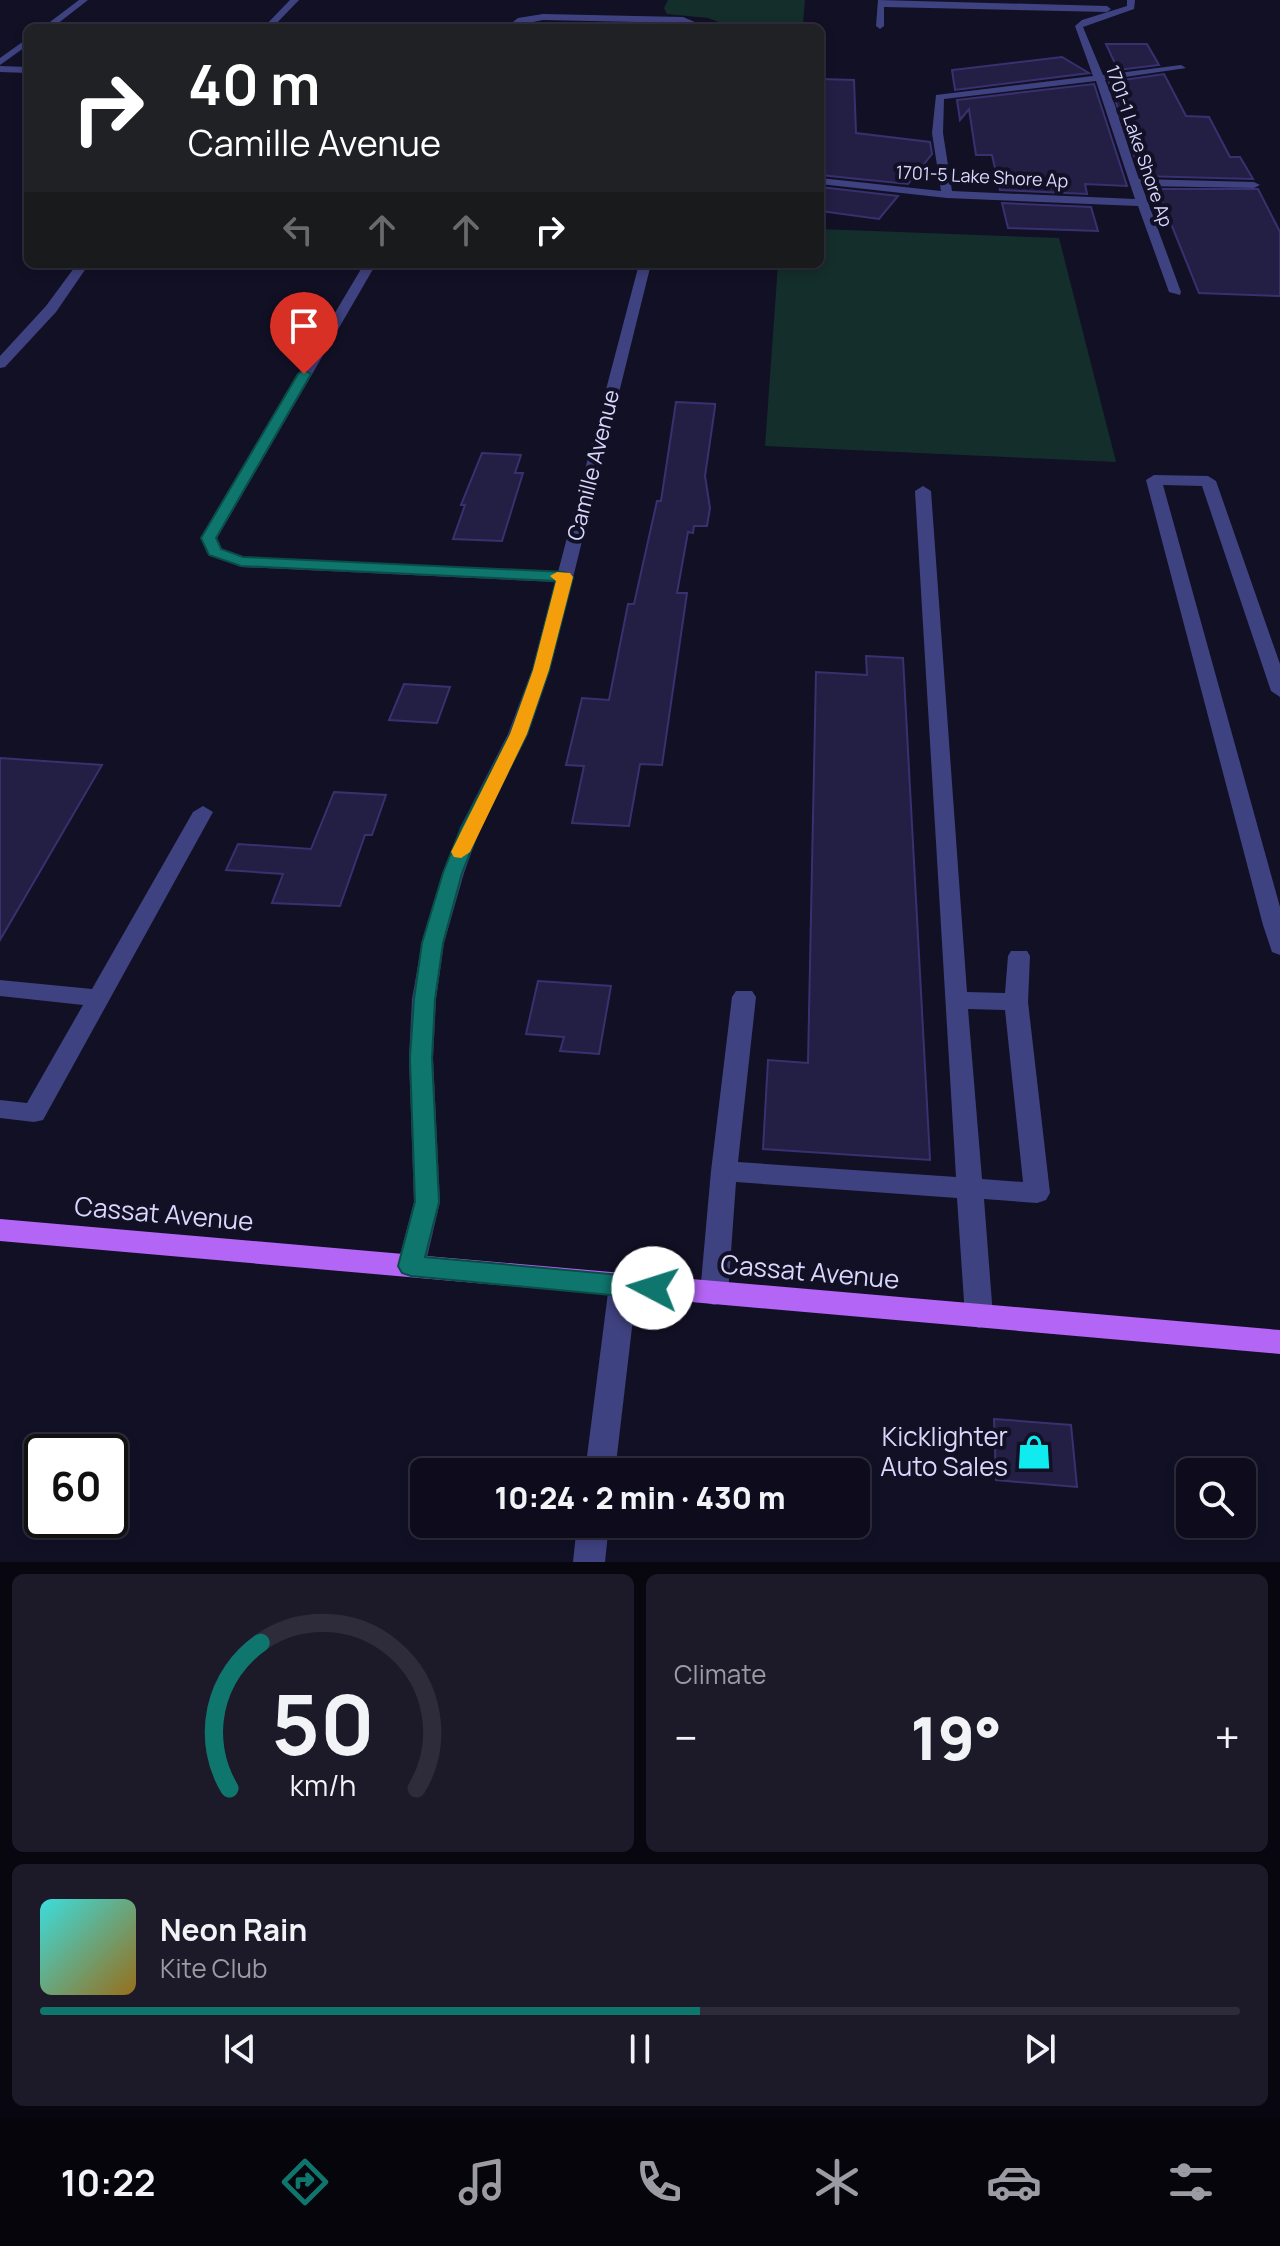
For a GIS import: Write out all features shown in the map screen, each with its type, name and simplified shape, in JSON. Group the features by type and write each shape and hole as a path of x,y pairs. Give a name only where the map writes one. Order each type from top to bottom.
{"main road":[{"name":"Cassat Avenue","path":"0,1230 1280,1342"}],"street":[{"path":"51,24 84,0"},
{"path":"271,24 295,0"},
{"path":"880,26 879,9 882,2 1129,5"},
{"name":"1701-1 Lake Shore Ap","path":"1129,5 1079,26 1114,113 1115,126 1134,182 1175,292"},
{"path":"515,24 521,20 543,17 644,14 692,24"},
{"path":"0,62 24,44"},
{"path":"947,195 939,131 934,120 939,97 1181,68"},
{"path":"0,69 24,70"},
{"name":"1701-5 Lake Shore Ap","path":"824,181 947,195 1142,203"},
{"path":"1134,182 1254,185"},
{"path":"0,364 51,309 80,268"},
{"path":"368,268 209,538 215,552 241,562 565,577"},
{"name":"Camille Avenue","path":"411,1266 427,1202 421,1058 424,999 433,943 453,873 470,828 518,734 541,670 644,268"},
{"path":"1280,691 1208,481 1154,480 1277,925 1280,947"},
{"path":"923,491 979,1316"},
{"path":"0,1109 34,1113 203,812"},
{"path":"724,1171 1037,1193 1016,1002 1019,956"},
{"path":"0,988 96,998"},
{"path":"714,1294 724,1171 744,997"},
{"path":"956,1000 1016,1002"},
{"path":"602,1458 623,1285"},
{"path":"589,1562 592,1538"}],"green space":[{"path":"668,0 805,0 803,23 724,24 708,18 667,14 664,8"},
{"path":"824,229 1059,238 1116,462 765,446 778,268 824,268"}],"building":[{"path":"1106,44 1147,44 1159,65 1118,70"},
{"path":"1062,57 1089,73 955,90 952,70"},
{"path":"1164,74 1186,116 1209,117 1230,157 1240,157 1253,179 1141,176 1109,82 1129,93 1123,80"},
{"path":"824,79 854,80 856,133 930,142 932,154 908,184 824,175"},
{"path":"1094,84 1127,186 1085,184 1087,194 1000,190 992,155 976,155 969,109 960,120 957,100"},
{"path":"824,187 898,196 879,219 824,212"},
{"path":"1157,189 1258,189 1280,232 1280,296 1199,293"},
{"path":"1002,203 1091,207 1098,231 1008,228"},
{"path":"676,402 715,404 715,407 705,476 710,508 707,526 694,526 693,533 688,532 677,593 687,593 662,765 640,764 629,826 572,823 584,766 566,765 582,698 609,700 628,604 634,604 657,501 661,501"},
{"path":"482,453 521,455 515,473 523,473 502,541 453,539 465,505 461,505"},
{"path":"866,656 903,658 930,1160 763,1149 768,1060 808,1063 816,672 867,675"},
{"path":"404,684 450,687 437,723 389,720"},
{"path":"0,758 102,765 0,940"},
{"path":"334,792 386,795 372,835 365,835 340,906 272,903 283,874 226,870 238,844 311,849"},
{"path":"538,981 611,986 599,1054 560,1051 564,1037 526,1034"},
{"name":"Kicklighter Auto Sales","path":"994,1419 1071,1425 1077,1487 996,1480"}],"slow traffic":[{"path":"461,852 518,734 541,670 565,577 557,576"}],"place":[{"name":"Kicklighter Auto Sales","path":"1034,1452"}],"route":[{"path":"304,374 209,538 215,552 241,562 565,577 541,670 518,734 470,828 453,873 433,943 424,999 421,1058 427,1202 411,1266 653,1288"}]}
